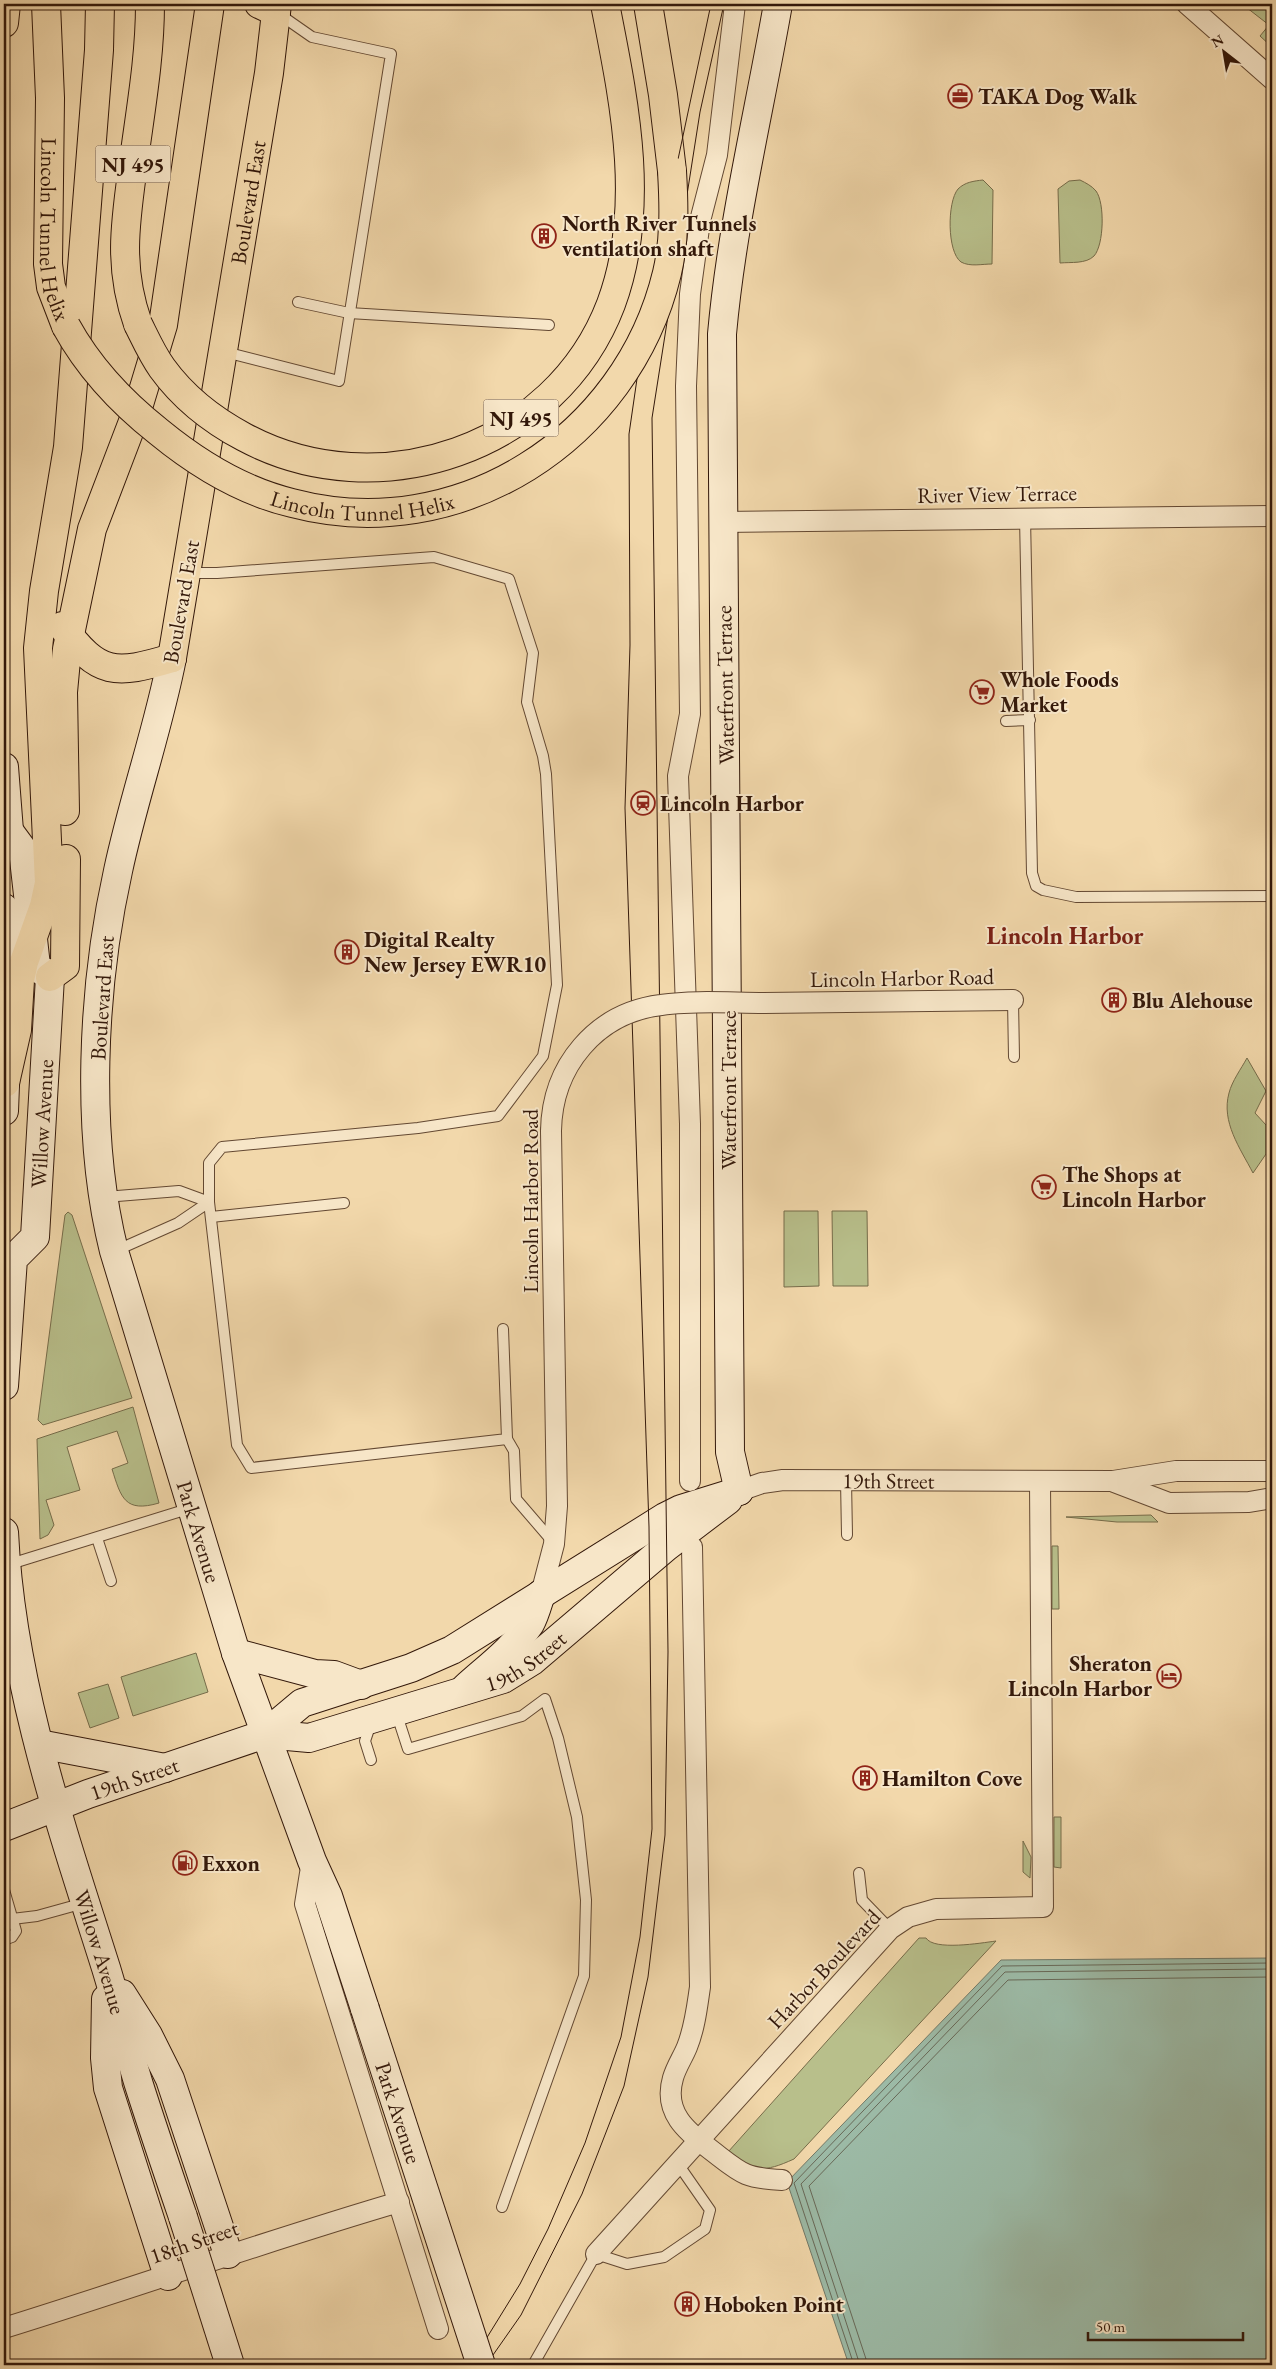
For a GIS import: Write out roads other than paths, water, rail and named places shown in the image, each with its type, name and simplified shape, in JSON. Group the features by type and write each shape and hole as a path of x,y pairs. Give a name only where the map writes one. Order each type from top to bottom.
{"main road":[{"path":"4,23 6,4"},
{"name":"Lincoln Tunnel Helix","path":"46,4 50,90 48,264 51,287 66,326 79,350 95,371 140,417 190,456 214,471 266,495 315,508 342,512 398,512 453,501 506,479 553,450 593,412 631,364 660,299 671,250 674,198 669,144 648,4"},
{"path":"5,1078 17,1030 20,980 24,962 48,893 50,865 38,677 38,648 43,599 68,447 99,50 100,4"},
{"name":"Lincoln Tunnel Helix","path":"150,4 146,67 124,237 127,288 138,324 161,367 190,399 204,412 238,434 290,457 344,467 384,468 427,462 462,450 508,427 551,392 583,356 610,306 622,271 629,223 629,170 621,93 605,4"},
{"path":"4,767 6,836 23,850 36,966 50,977 65,966 67,863 63,710 70,636 92,529 137,411 163,326 210,4"},
{"name":"Waterfront Terrace","path":"739,1491 730,1452 721,371 725,294 778,4"},
{"name":"Boulevard East","path":"102,1198 96,1084 102,958 118,869 165,693 172,658 269,73 271,6"},
{"path":"43,599 81,650 107,668 130,669 172,658"},
{"path":"4,908 9,988 5,1078"},
{"name":"Willow Avenue","path":"4,1386 8,1254 35,1237 50,977"},
{"name":"Willow Avenue","path":"4,1111 5,1078"},
{"name":"Park Avenue","path":"102,1198 114,1251 236,1653 312,1861 328,1896 481,2365"},
{"name":"19th Street","path":"4,1827 88,1794 265,1734 302,1703 411,1668 452,1650 681,1509 739,1491"},
{"name":"19th Street","path":"265,1734 309,1738 503,1679 522,1668 666,1546 694,1527 739,1491"},
{"name":"Willow Avenue","path":"4,1532 6,1565 18,1646 55,1807 106,1970 138,2083 230,2365"},
{"path":"460,1692 506,1652 522,1634 531,1622 541,1594"},
{"path":"236,1653 315,1674 334,1675 361,1685"},
{"path":"39,1744 167,1768"},
{"path":"106,1970 148,2036 169,2076 228,2254"},
{"path":"106,1970 105,2058 108,2088 168,2276"}],"street":[{"path":"690,1481 690,1124 678,776 690,714 686,386 690,294 700,221 717,155 735,4"},
{"path":"1187,4 1272,78"},
{"name":"River View Terrace","path":"722,522 1025,517 1272,516"},
{"name":"Lincoln Harbor Road","path":"541,1594 554,1544 557,1506 552,1107 564,1072 587,1040 609,1023 636,1011 661,1004 1013,1000"},
{"path":"1040,1482 1113,1482 1176,1471 1272,1471"},
{"name":"19th Street","path":"739,1491 773,1481 1040,1482"},
{"name":"Harbor Boulevard","path":"596,2254 890,1929 908,1918 936,1909 1043,1907 1040,1482"},
{"path":"1113,1482 1169,1503 1249,1502 1272,1498"},
{"path":"692,1547 700,1987 695,2024 673,2077 670,2097 673,2111 681,2125 740,2173 758,2179 782,2180"},
{"name":"Park Avenue","path":"312,1861 305,1904 438,2329"},
{"name":"18th Street","path":"4,2328 168,2276 228,2254 399,2202"}],"lane":[{"path":"222,351 339,381 391,54 312,37 271,6"},
{"path":"298,302 349,313 549,325"},
{"path":"1025,517 1032,873 1036,886 1043,890 1076,897 1272,896"},
{"path":"186,573 217,573 434,557 509,579 533,653 527,702 543,756 546,774 557,984 543,1056 498,1116 418,1128 222,1147 209,1163 209,1202 237,1445 250,1468 507,1439"},
{"path":"1006,721 1030,720"},
{"path":"1013,1000 1014,1057"},
{"path":"102,1198 179,1191 209,1202"},
{"path":"114,1251 178,1223 209,1202"},
{"path":"211,1217 344,1203"},
{"path":"503,1329 507,1439 514,1451 516,1499 554,1544"},
{"path":"846,1480 847,1535"},
{"path":"6,1565 191,1508"},
{"path":"97,1538 111,1581"},
{"path":"371,1760 365,1741 384,1716 408,1749 522,1716 545,1699 558,1738 577,1817 586,1900 584,1976 502,2207"},
{"path":"859,1873 862,1900 890,1929"},
{"path":"4,1890 8,1919 16,1930 12,1937 4,1940"},
{"path":"8,1919 37,1916 84,1902"},
{"path":"596,2254 627,2264 664,2257 705,2229 710,2210 678,2164"},
{"name":"Harbor Boulevard","path":"533,2365 596,2254"}],"water":[{"path":"1272,1958 1272,2365 849,2365 787,2182 1001,1960"}],"tram line":[{"path":"470,2365 520,2284 548,2229 585,2143 621,2037 640,1937 652,1829 649,1527 625,808 630,645 629,434 649,296 711,4"},
{"path":"486,2365 521,2315 582,2194 624,2086 648,1977 665,1835 668,1652 652,418 700,112 724,4"}],"place":[{"name":"TAKA Dog Walk","path":"960,96"},
{"name":"North River Tunnels ventilation shaft","path":"544,236"},
{"name":"Whole Foods Market","path":"982,692"},
{"name":"Lincoln Harbor","path":"643,803"},
{"name":"Digital Realty New Jersey EWR10","path":"347,952"},
{"name":"Blu Alehouse","path":"1114,1000"},
{"name":"The Shops at Lincoln Harbor","path":"1044,1187"},
{"name":"Sheraton Lincoln Harbor","path":"1169,1676"},
{"name":"Hamilton Cove","path":"865,1778"},
{"name":"Exxon","path":"185,1863"},
{"name":"Hoboken Point","path":"687,2304"}],"district":[{"name":"Lincoln Harbor","path":"1065,935"}]}
